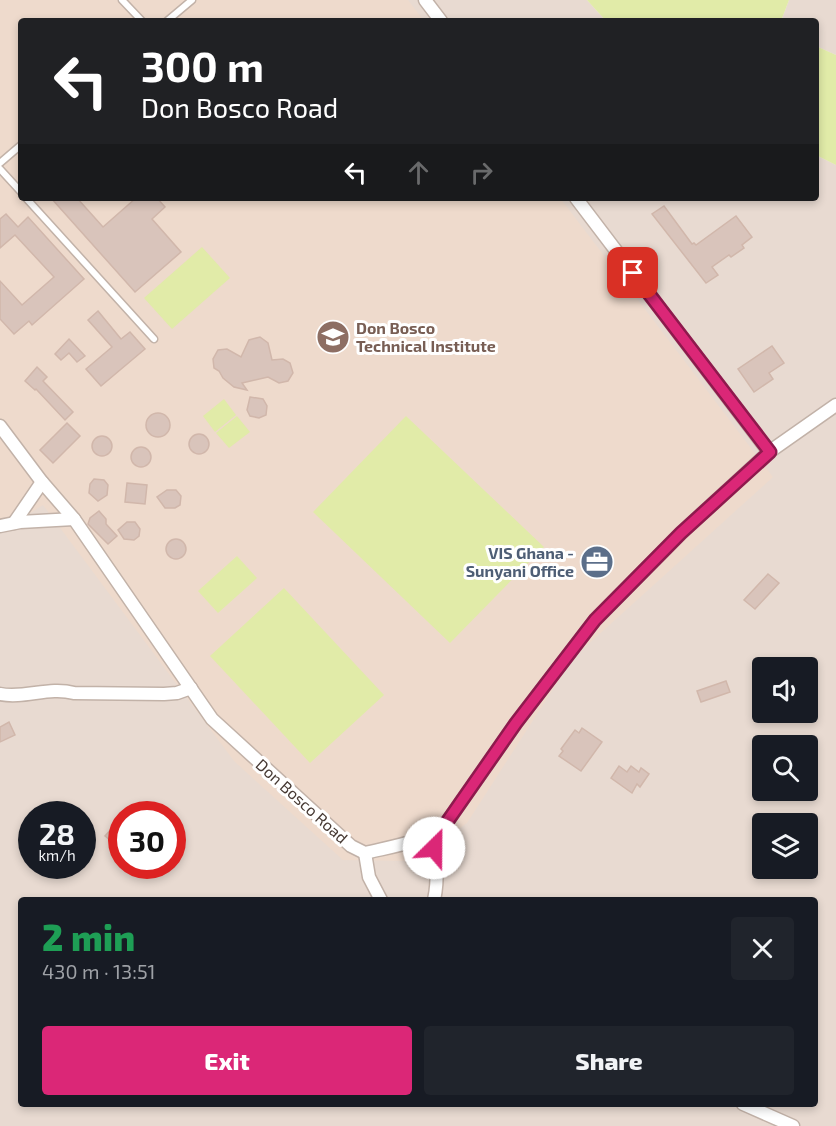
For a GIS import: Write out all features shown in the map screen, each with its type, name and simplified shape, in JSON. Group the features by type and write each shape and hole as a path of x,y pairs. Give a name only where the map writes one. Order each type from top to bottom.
{"street":[{"path":"425,0 439,18"},
{"path":"578,201 770,452"},
{"name":"Don Bosco Road","path":"0,426 42,482 74,519 212,719 351,846 365,853 418,840 432,834 447,822 516,723 595,620 681,533 770,452 836,405"},
{"path":"14,523 42,482"},
{"path":"0,526 74,519"},
{"path":"0,694 10,696 64,690 74,693 164,694 177,693 191,688"},
{"path":"432,834 437,862 434,897"},
{"path":"365,853 369,877 379,897"},
{"path":"749,1107 793,1126"}],"lane":[{"path":"122,0 139,18"},
{"path":"171,18 192,0"},
{"path":"0,163 18,148"},
{"path":"0,169 18,189"},
{"path":"29,201 154,339"}],"shaded area":[{"path":"0,0 587,0 603,18 18,18 18,201 819,201 819,156 836,165 836,1126 0,1126"},
{"name":"Don Bosco Technical Institute","path":"0,0 408,0 422,18 18,18 18,201 562,201 773,477 573,658 467,823 414,861 343,860 234,761 43,505 0,532"},
{"path":"789,0 836,0 836,55 819,47 819,18 782,18"}],"green space":[{"path":"587,0 789,0 782,18 603,18"},
{"path":"819,47 836,55 836,165 819,156"},
{"path":"202,247 230,278 172,329 144,298"},
{"path":"224,399 236,415 215,432 203,416"},
{"path":"237,416 250,432 229,448 216,433"},
{"path":"406,416 544,547 450,643 313,512"},
{"path":"237,556 257,578 218,613 198,591"},
{"path":"284,588 384,695 310,763 210,656"}],"building":[{"path":"54,201 80,201 103,227 133,201 160,201 165,207 152,219 181,252 135,292"},
{"path":"664,206 692,244 696,245 736,216 752,237 742,245 744,248 712,267 718,275 706,283 652,214"},
{"path":"6,214 18,227 28,217 84,279 32,325 29,321 14,334 0,319 0,281 22,305 54,277 15,235 0,248 0,219"},
{"path":"98,311 121,339 130,332 145,349 101,386 86,369 112,347 88,320"},
{"path":"260,337 268,343 272,360 283,359 290,363 293,373 288,381 279,383 268,377 242,383 247,390 234,387 214,368 213,359 218,350 227,349 241,357 249,340"},
{"path":"69,339 85,356 77,362 69,353 61,360 55,354"},
{"path":"772,346 784,363 769,373 773,379 754,392 738,369"},
{"path":"37,367 47,377 43,381 73,412 65,420 36,389 25,381"},
{"path":"250,397 263,399 267,406 266,415 259,418 250,416 247,410"},
{"path":"153,413 163,413 170,420 170,430 163,437 153,437 146,430 146,420"},
{"path":"67,423 80,436 53,463 40,450"},
{"path":"199,434 206,437 209,444 206,451 199,454 192,451 189,444 192,437"},
{"path":"102,436 109,439 112,446 109,453 102,456 95,453 92,446 95,439"},
{"path":"141,447 148,450 151,457 148,464 141,467 134,464 131,457 134,450"},
{"path":"94,479 104,480 108,485 107,495 98,501 89,493 90,484"},
{"path":"127,483 147,485 145,504 125,502"},
{"path":"167,490 176,490 181,496 180,505 175,508 165,508 157,497"},
{"path":"99,511 106,519 106,524 117,536 108,544 88,524 90,518"},
{"path":"127,522 135,522 140,529 139,536 134,540 124,539 118,530"},
{"path":"176,539 183,542 186,549 183,556 176,559 169,556 166,549 169,542"},
{"path":"768,574 779,583 755,609 744,600"},
{"path":"726,681 730,692 701,702 697,691"},
{"path":"9,722 15,735 0,742 0,727"},
{"path":"582,728 602,742 581,771 559,756 563,751 561,749 575,730 579,733"},
{"path":"619,766 627,772 631,766 639,772 641,768 649,774 640,787 637,784 632,793 611,778"}],"place":[{"name":"Don Bosco Technical Institute","path":"333,337"},
{"name":"VIS Ghana - Sunyani Office","path":"597,562"}],"route":[{"path":"434,848 432,834 447,822 516,723 595,620 681,533 770,452 633,273"}]}
